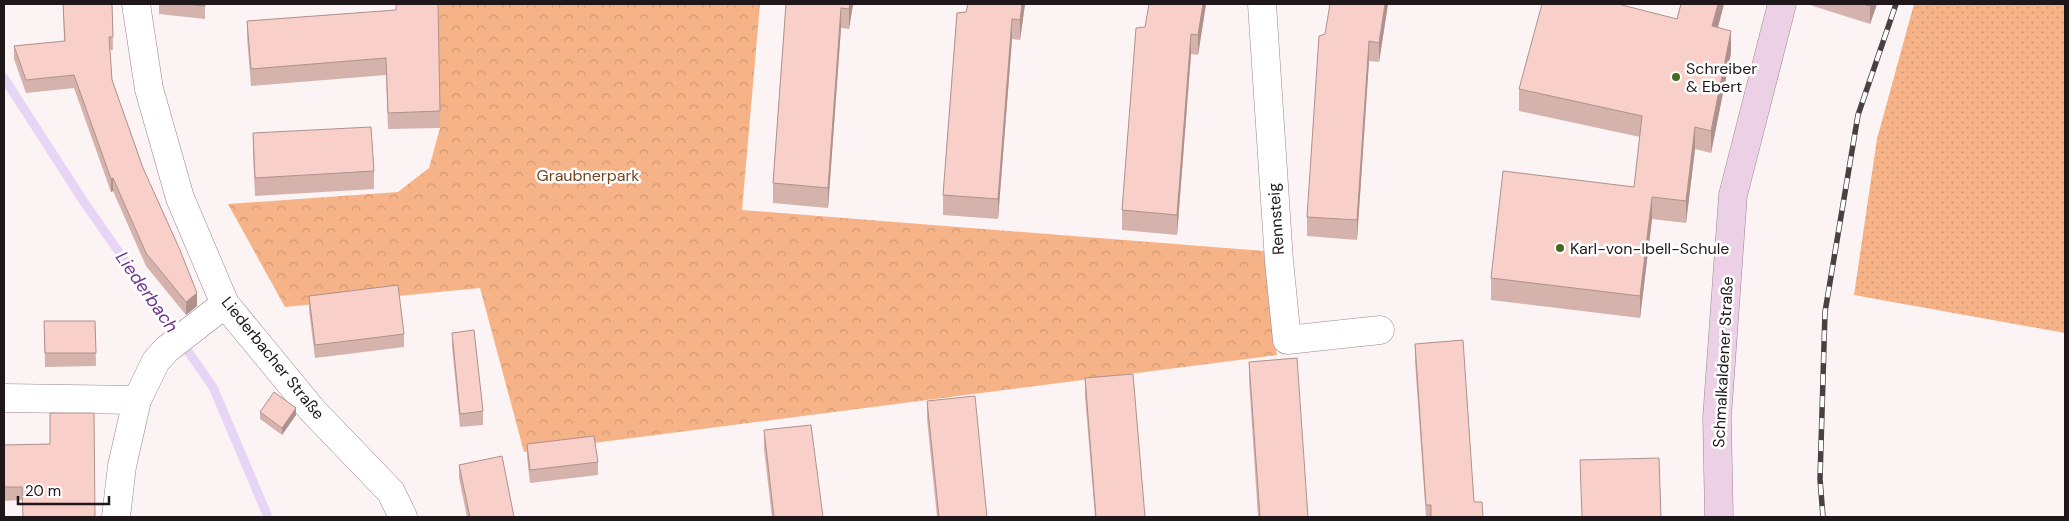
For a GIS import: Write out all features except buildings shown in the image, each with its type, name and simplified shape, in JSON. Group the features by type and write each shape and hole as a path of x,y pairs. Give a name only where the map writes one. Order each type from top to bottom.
{"main road":[{"name":"Schmalkaldener Straße","path":"1719,517 1717,418 1733,196 1782,4"}],"street":[{"name":"Liederbacher Straße","path":"136,4 149,89 180,198 225,304 313,411 391,492 403,517"},
{"name":"Rennsteig","path":"1262,4 1279,261 1287,340 1380,330"},
{"path":"116,517 122,466 137,400 156,361 167,349 225,304"},
{"path":"4,398 137,400"}],"green space":[{"name":"Graubnerpark","path":"438,4 760,4 742,210 1264,251 1277,355 524,452 480,288 285,307 228,204 398,192 429,168 440,128"},
{"path":"1914,4 2065,4 2065,333 1854,295 1877,139"}],"waterway":[{"name":"Liederbach","path":"4,78 84,202 213,387 268,517"}],"railway":[{"path":"1823,517 1820,479 1825,312 1858,115 1896,4"}],"place":[{"name":"Schreiber & Ebert","path":"1676,77"},
{"name":"Karl-von-Ibell-Schule","path":"1560,248"}]}
